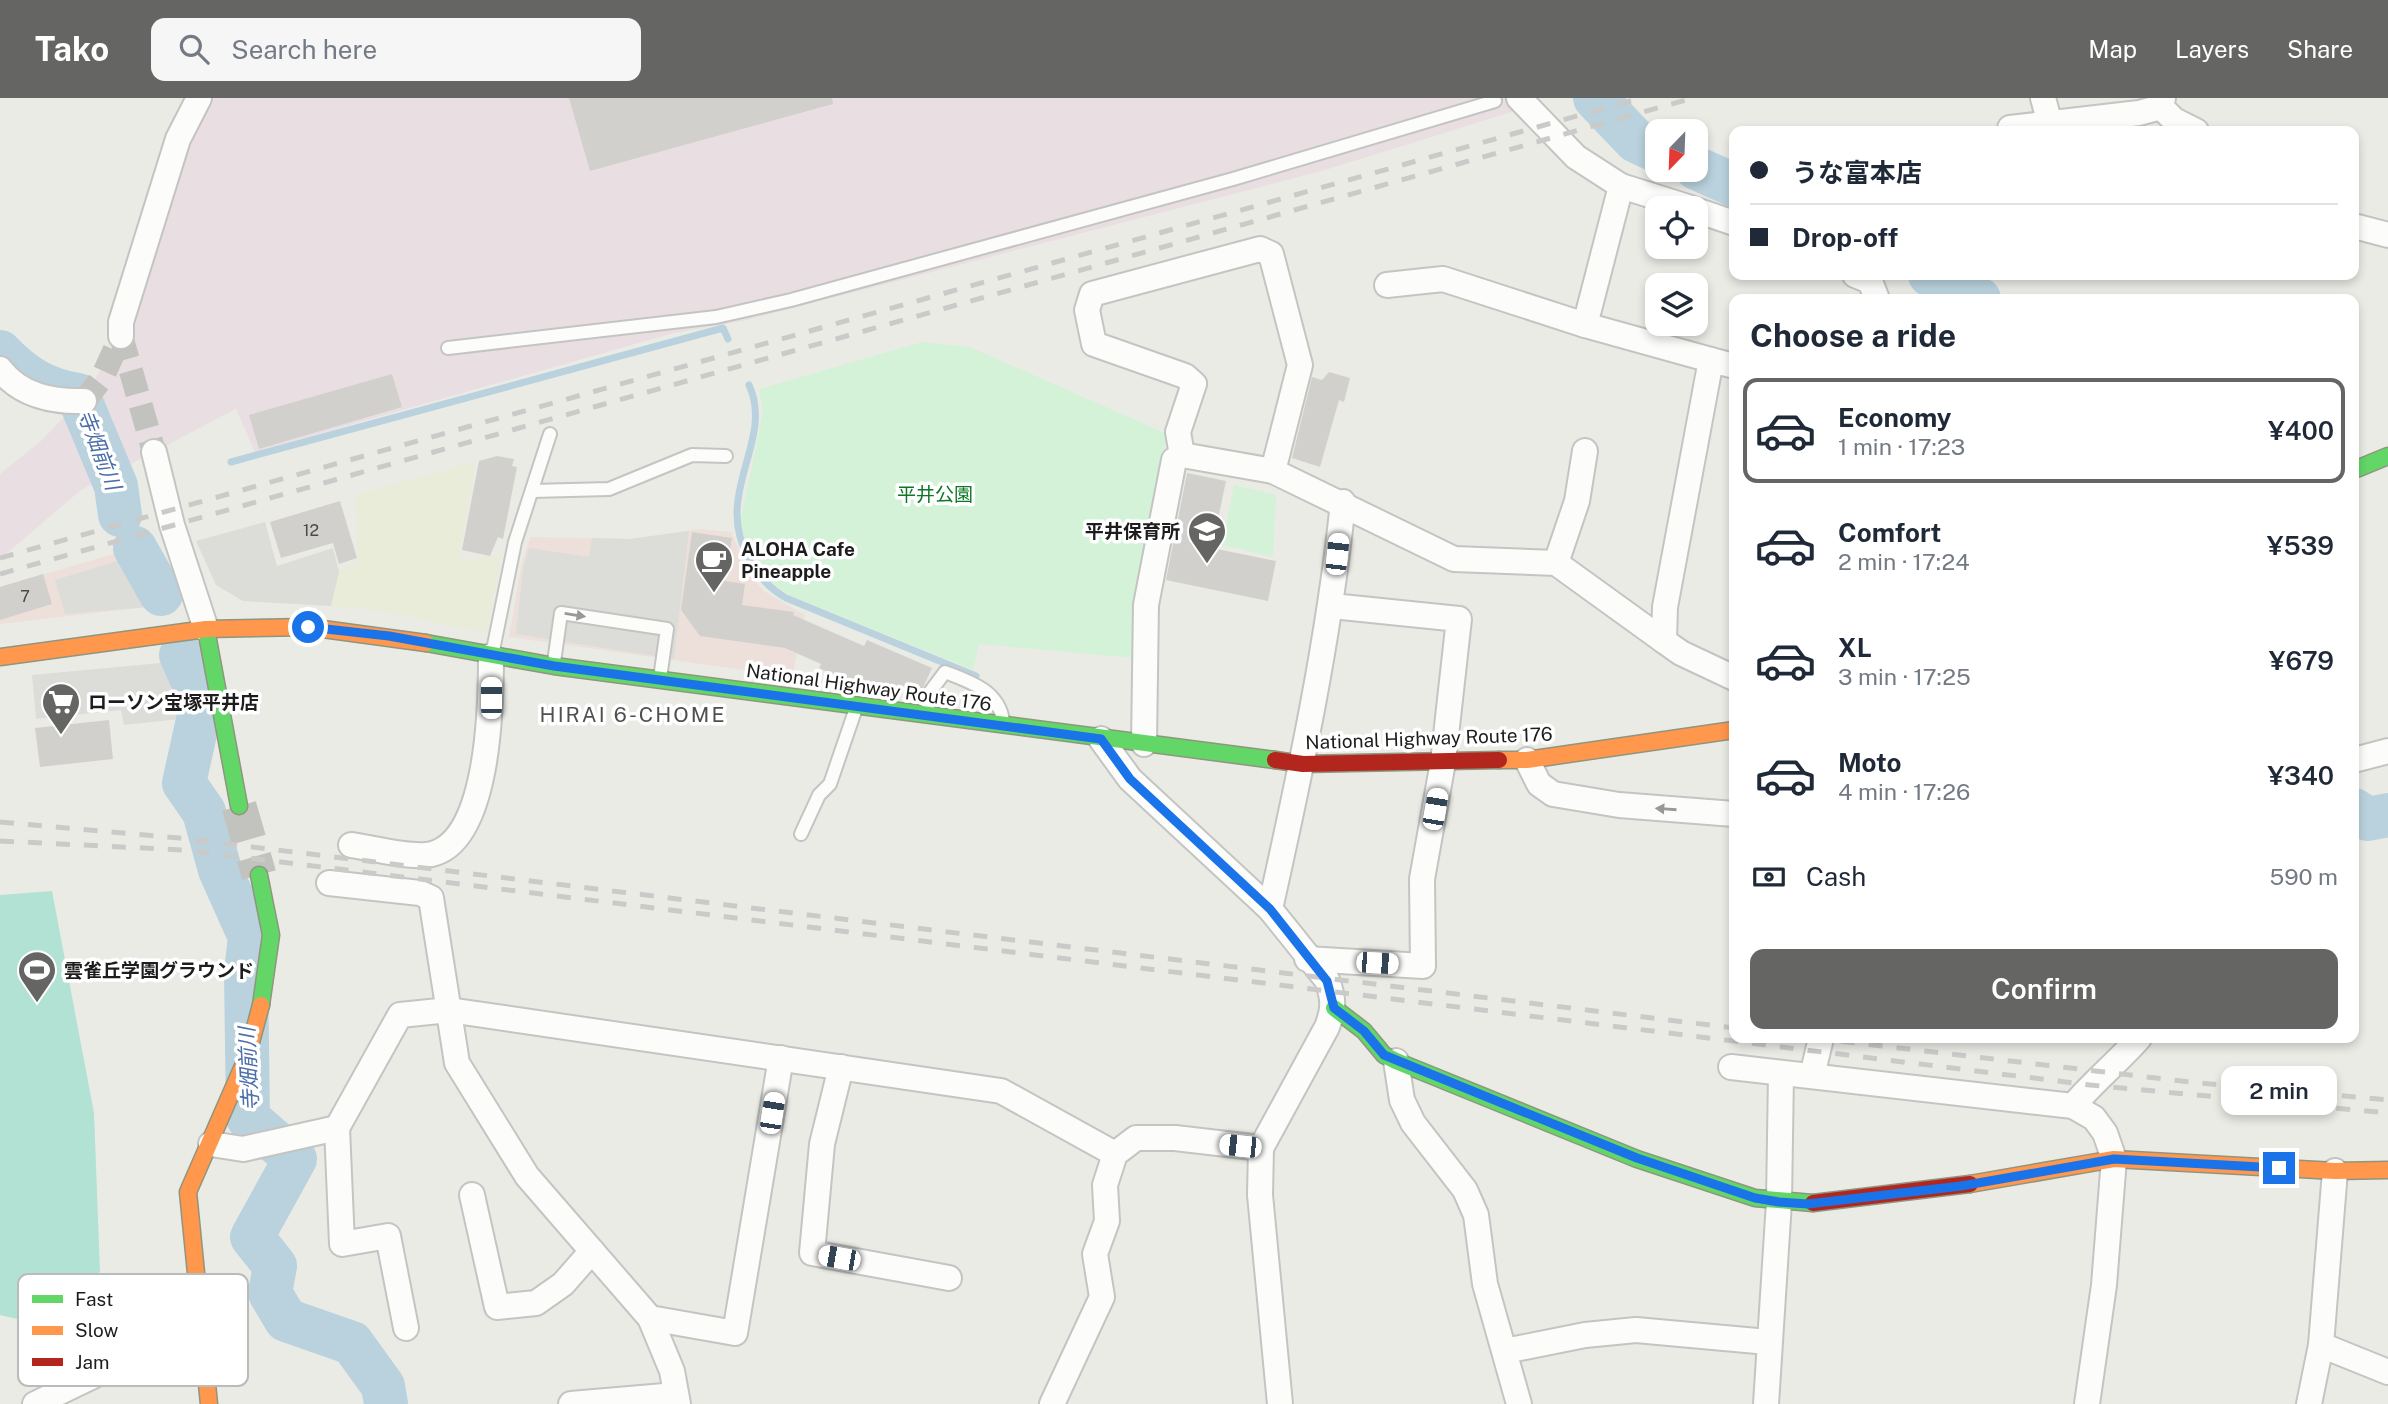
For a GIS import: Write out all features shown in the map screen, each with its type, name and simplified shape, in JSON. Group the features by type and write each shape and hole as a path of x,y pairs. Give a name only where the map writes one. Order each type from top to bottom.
{"main road":[{"path":"2359,468 2388,456"},
{"name":"National Highway Route 176","path":"0,657 206,629 308,627 389,636 554,666 1303,764 1527,760 1729,731"},
{"path":"206,629 239,806"},
{"path":"196,1274 188,1192 247,1057 262,1000 271,935 259,875"},
{"path":"1334,1008 1364,1031 1384,1055 1396,1061 1637,1158 1755,1198 1779,1202 1808,1204 1961,1186 2114,1159 2334,1171 2388,1170"},
{"path":"207,1386 209,1404"}],"street":[{"path":"121,336 121,322 178,139 199,98"},
{"path":"1519,98 1576,157 1621,186 1652,196"},
{"path":"2043,98 2055,126 2139,113 2162,103 2174,120 2186,126"},
{"path":"1584,325 1621,186"},
{"path":"1708,214 1729,221"},
{"path":"2359,227 2388,235"},
{"path":"1182,455 1178,432 1194,384 1185,376 1094,344 1087,310 1092,293 1260,249 1271,254 1300,365 1273,471"},
{"path":"1387,285 1443,279 1584,325 1723,363 1665,607 1664,641"},
{"path":"0,369 9,381 51,402 84,401"},
{"path":"1556,563 1577,501 1585,451"},
{"path":"154,452 172,525 206,629"},
{"path":"1144,744 1146,605 1174,460 1182,455 1273,471 1343,502 1454,559 1556,563 1681,653 1729,676"},
{"path":"1270,909 1303,764 1332,606 1343,502"},
{"path":"1307,959 1423,966 1422,879 1443,762 1459,619 1332,606"},
{"path":"351,845 427,855 445,847 469,822 476,802 491,719 491,656"},
{"path":"1101,739 1130,779 1270,909 1327,981 1334,1008 1261,1148 1260,1195 1280,1404"},
{"path":"2359,759 2388,751"},
{"path":"1527,760 1539,784 1553,794 1619,805 1729,814"},
{"path":"329,883 420,893 431,898 457,1063 527,1175 650,1318 673,1371 677,1400 571,1404"},
{"path":"407,1328 387,1236 342,1244 337,1128 400,1015 449,1010 1001,1091 1115,1154"},
{"path":"1812,1076 1820,1043"},
{"path":"2073,1106 2102,1072 2124,1056 2136,1043"},
{"path":"650,1318 735,1333 781,1058"},
{"path":"1396,1061 1402,1100 1413,1123 1465,1190 1476,1215 1485,1284 1520,1404"},
{"path":"841,1067 822,1144 812,1253 949,1278"},
{"path":"1731,1068 2073,1106 2094,1118 2105,1133 2114,1159 2104,1286 2087,1404"},
{"path":"1766,1404 1779,1202 1781,1073"},
{"path":"211,1144 243,1149 337,1128"},
{"path":"1052,1404 1102,1297 1095,1254 1107,1221 1105,1185 1115,1154 1136,1138 1175,1138 1261,1148"},
{"path":"2309,1404 2320,1345 2334,1171"},
{"path":"472,1195 496,1307 536,1303 563,1284 592,1251"},
{"path":"1505,1350 1585,1335 1636,1330 1768,1342"},
{"path":"2320,1345 2388,1372"},
{"path":"35,1404 72,1386"}],"lane":[{"path":"447,348 716,317 791,299 1312,156 1495,101 1493,98"},
{"path":"491,656 514,542 550,434"},
{"path":"532,491 609,489 692,455 726,456"},
{"path":"554,666 561,613 667,629 660,680"},
{"path":"927,716 930,692 945,671 980,685 1001,706 1004,726"},
{"path":"801,834 819,796 830,784 856,707"}],"shaded area":[{"path":"213,98 1505,98 1515,111 1322,171 743,321 674,333 255,452 236,409 81,490 0,559 0,474 42,440 86,394 138,308 179,169"},
{"path":"265,522 277,566 333,548 339,572 331,606 243,601 216,585 196,541"},
{"path":"699,529 731,532 751,576 764,591 805,615 792,677 509,637 521,566 530,537 631,539"},
{"path":"689,531 674,659 516,634 523,568 529,548 589,557 592,538 630,539"},
{"path":"120,552 148,607 0,624 0,587"},
{"path":"124,559 148,607 65,614 55,580"},
{"path":"171,662 193,700 190,718 124,725 121,710 36,719 32,675"}],"green space":[{"name":"平井公園","path":"922,342 970,347 1167,434 1134,608 1134,658 979,644 973,670 789,595 766,579 739,528 763,412 759,389"},
{"path":"476,461 459,556 470,560 502,554 486,633 378,611 331,606 340,568 358,560 355,495"},
{"path":"1234,485 1276,495 1273,557 1222,545"},
{"name":"雲雀丘学園グラウンド","path":"52,891 94,1113 100,1272 18,1274 18,1319 0,1315 0,895"}],"building":[{"path":"569,98 832,98 833,104 590,171"},
{"path":"1329,372 1350,378 1344,402 1339,400 1320,467 1292,458 1312,377 1322,380"},
{"path":"392,374 402,407 259,449 249,415"},
{"path":"497,456 514,459 512,466 517,467 503,539 498,537 490,556 462,550 479,461"},
{"path":"1187,473 1226,481 1212,548 1276,561 1268,601 1166,580"},
{"path":"340,501 357,558 339,564 333,543 281,558 270,522"},
{"path":"692,532 732,538 725,581 745,584 742,605 794,612 793,615 864,646 867,640 932,668 921,692 908,686 907,689 898,685 896,689 842,679 819,668 821,664 785,648 700,636 681,610"},
{"path":"43,574 52,604 0,620 0,587"},
{"path":"109,720 113,759 40,767 35,728"}],"waterway":[{"path":"1595,98 1636,141 1645,145"},
{"path":"1708,173 1729,183"},
{"path":"1940,280 1969,294"},
{"path":"231,462 723,328 728,339"},
{"name":"寺畑前川","path":"0,352 17,368 44,386 78,395 116,486 120,515"},
{"path":"749,385 755,406 755,427 737,512 739,535 749,559 761,577 786,598 976,676"},
{"name":"寺畑前川","path":"135,548 161,594"},
{"name":"寺畑前川","path":"181,655 202,702 184,783 204,812 220,870 250,937 246,972 248,1118 295,1159 252,1237 275,1266 270,1293 286,1320 352,1343 383,1386 386,1404"},
{"path":"2359,813 2368,819 2388,815"}],"tunnel":[{"path":"121,336 154,452"},
{"path":"84,401 102,378 121,336"},
{"path":"239,806 259,875"}],"railway":[{"path":"0,558 1641,98"},
{"path":"0,574 1693,98"},
{"path":"0,822 179,838 1729,1027"},
{"path":"0,841 184,850 1729,1040"},
{"path":"1749,1043 2090,1085 2388,1113"},
{"path":"1856,1043 2199,1083 2388,1100"}],"traffic: fast":[{"path":"2359,468 2388,456"},
{"path":"206,629 239,806"},
{"path":"426,643 554,666 1275,760"},
{"path":"259,875 271,935 261,1005"},
{"path":"1334,1008 1364,1031 1384,1055 1396,1061 1637,1159 1755,1198 1813,1203"}],"traffic: slow":[{"path":"0,657 206,629 308,627 426,643"},
{"path":"1499,760 1527,760 1729,731"},
{"path":"196,1274 188,1192 247,1057 261,1005"},
{"path":"1970,1184 2114,1159 2335,1171 2388,1170"},
{"path":"207,1386 209,1404"}],"traffic: jam":[{"path":"1275,760 1303,764 1499,760"},
{"path":"1813,1203 1970,1184"}],"place":[{"name":"平井保育所","path":"1207,565"},
{"name":"ALOHA Cafe Pineapple","path":"714,594"},
{"name":"ローソン宝塚平井店","path":"61,736"},
{"name":"雲雀丘学園グラウンド","path":"37,1004"}],"district":[{"name":"HIRAI 6-CHOME","path":"633,715"}],"route":[{"path":"308,627 389,636 554,666 1101,739 1130,779 1270,909 1296,946 1327,981 1334,1008 1364,1031 1384,1055 1637,1158 1755,1198 1808,1204 1961,1186 2114,1159 2279,1168"}]}
